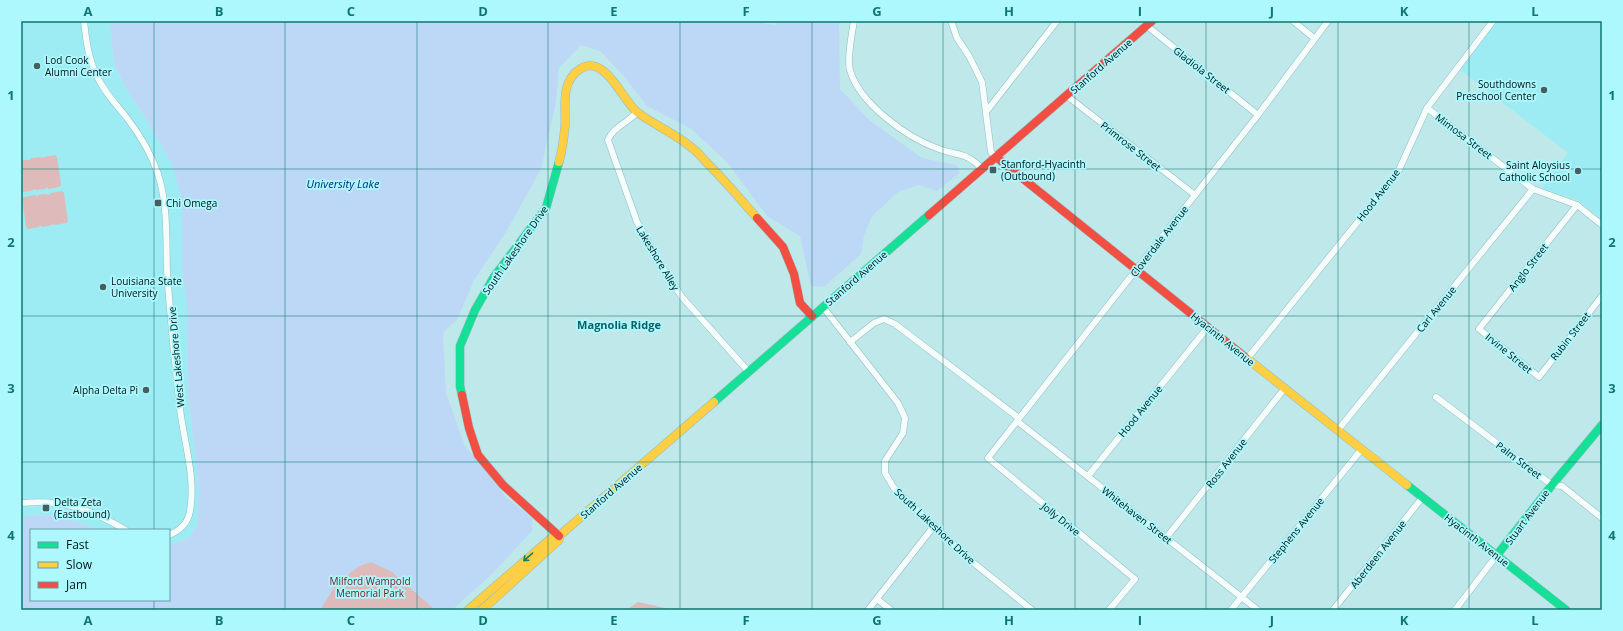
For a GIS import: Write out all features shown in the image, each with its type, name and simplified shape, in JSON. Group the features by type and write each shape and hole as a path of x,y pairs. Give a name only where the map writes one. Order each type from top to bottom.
{"street":[{"name":"West Lakeshore Drive","path":"84,21 89,54 96,74 104,88 138,133 148,150 158,174 165,206 168,271 180,410 187,453 191,497 189,513 186,520 178,530 170,535"},
{"path":"854,21 850,69 860,91 877,110 911,136 938,149 967,157 975,162 982,170"},
{"path":"951,21 957,38 969,56 982,82 991,152 996,157"},
{"path":"986,112 1057,21"},
{"path":"1293,21 1314,38"},
{"name":"Cloverdale Avenue","path":"988,458 1258,115 1328,21"},
{"name":"Hood Avenue","path":"1246,359 1398,172 1427,108 1493,21"},
{"name":"Stanford Avenue","path":"482,610 559,540 559,536 1149,24"},
{"name":"Gladiola Street","path":"1149,24 1258,115"},
{"name":"South Lakeshore Drive","path":"559,536 503,485 478,455 469,428 460,386 460,346 475,310 494,277 546,208 560,160 565,127 566,93 570,79 580,69 592,66 602,69 637,112 677,136 693,148 716,172 783,247 794,274 800,303 812,316"},
{"name":"Primrose Street","path":"1067,96 1195,195"},
{"name":"Mimosa Street","path":"1427,108 1533,189 1577,205 1602,225"},
{"name":"Lakeshore Alley","path":"637,112 633,117 613,131 608,140 637,222 663,269 682,297 748,371"},
{"name":"Hyacinth Avenue","path":"996,157 1246,359 1285,388 1361,450 1566,610"},
{"name":"Carl Avenue","path":"1338,430 1533,189"},
{"name":"Anglo Street","path":"1479,329 1577,205"},
{"name":"Rubin Street","path":"1539,377 1602,296"},
{"name":"South Lakeshore Drive","path":"823,307 898,403 905,418 903,433 885,461 885,473 894,488 970,560 1032,610"},
{"name":"Whitehaven Street","path":"850,342 874,323 884,319 894,324 1258,610"},
{"name":"Hood Avenue","path":"1088,476 1208,328"},
{"name":"Irvine Street","path":"1479,329 1539,377"},
{"name":"Ross Avenue","path":"1166,538 1285,388"},
{"name":"Palm Street","path":"1436,397 1552,485 1562,486 1602,518"},
{"name":"Stuart Avenue","path":"1455,610 1552,485 1602,425"},
{"name":"Stephens Avenue","path":"1231,610 1361,450"},
{"name":"Jolly Drive","path":"988,458 1135,579 1109,610"},
{"name":"Aberdeen Avenue","path":"1333,610 1422,498"},
{"path":"21,503 58,502 75,506 102,516 124,529"},
{"path":"868,610 934,526"},
{"name":"Stanford Avenue","path":"468,610 555,535 559,536"},
{"path":"877,599 891,610"}],"shaded area":[{"name":"Louisiana State University","path":"21,21 110,21 114,65 127,90 148,122 172,164 182,201 182,268 187,305 188,397 199,493 197,525 189,538 170,545 170,529 98,529 55,515 21,516"},
{"name":"Southdowns Preschool Center","path":"1497,21 1602,21 1602,219 1577,200 1541,189 1568,153 1459,69"}],"green space":[{"path":"55,155 57,157 61,185 59,187 48,189 47,187 45,189 34,189 32,191 21,192 21,160 30,160 31,158 43,158"},
{"path":"62,191 64,193 68,222 42,227 40,225 39,227 28,229 26,227 22,198 43,194 49,195 51,193"},
{"name":"Milford Wampold Memorial Park","path":"371,562 391,571 434,608 441,610 320,610 340,580 354,569"},
{"path":"638,602 674,610 632,610 629,608"}],"water":[{"name":"University Lake","path":"110,21 749,21 775,25 779,21 839,21 840,89 869,120 922,158 955,165 960,173 937,191 919,185 898,192 872,216 864,235 861,254 824,287 811,286 800,236 767,216 727,162 690,128 647,106 623,75 600,51 581,45 559,68 556,102 541,169 506,232 474,280 457,320 443,332 446,393 465,446 506,497 532,518 532,531 493,573 452,610 434,609 391,571 371,562 362,564 337,583 320,610 21,610 21,516 55,515 98,529 30,529 30,601 170,601 170,545 189,538 197,525 199,493 188,397 187,305 182,268 182,201 172,164 148,122 127,90 114,64"}],"traffic: fast":[{"path":"462,395 460,386 460,346 475,310 494,277 546,208 559,162"},
{"path":"714,402 929,215"},
{"path":"1497,555 1602,425"},
{"path":"1407,485 1566,610"}],"traffic: slow":[{"path":"559,162 565,126 565,95 569,81 580,69 589,66 597,67 605,72 637,112 678,137 696,151 757,218"},
{"path":"1245,357 1407,485"},
{"path":"482,610 559,540 559,536 714,402"},
{"path":"468,610 555,535 559,536"}],"traffic: jam":[{"path":"929,215 1152,21"},
{"path":"996,157 1245,357"},
{"path":"757,218 783,247 794,274 800,303 812,316"},
{"path":"462,395 469,428 478,455 503,485 559,536"}],"place":[{"name":"Lod Cook Alumni Center","path":"37,66"},
{"name":"Southdowns Preschool Center","path":"1544,90"},
{"name":"Stanford-Hyacinth (Outbound)","path":"993,170"},
{"name":"Saint Aloysius Catholic School","path":"1578,171"},
{"name":"Chi Omega","path":"158,203"},
{"name":"Louisiana State University","path":"103,287"},
{"name":"Alpha Delta Pi","path":"146,390"},
{"name":"Delta Zeta (Eastbound)","path":"46,508"}],"district":[{"name":"Magnolia Ridge","path":"619,324"}]}
